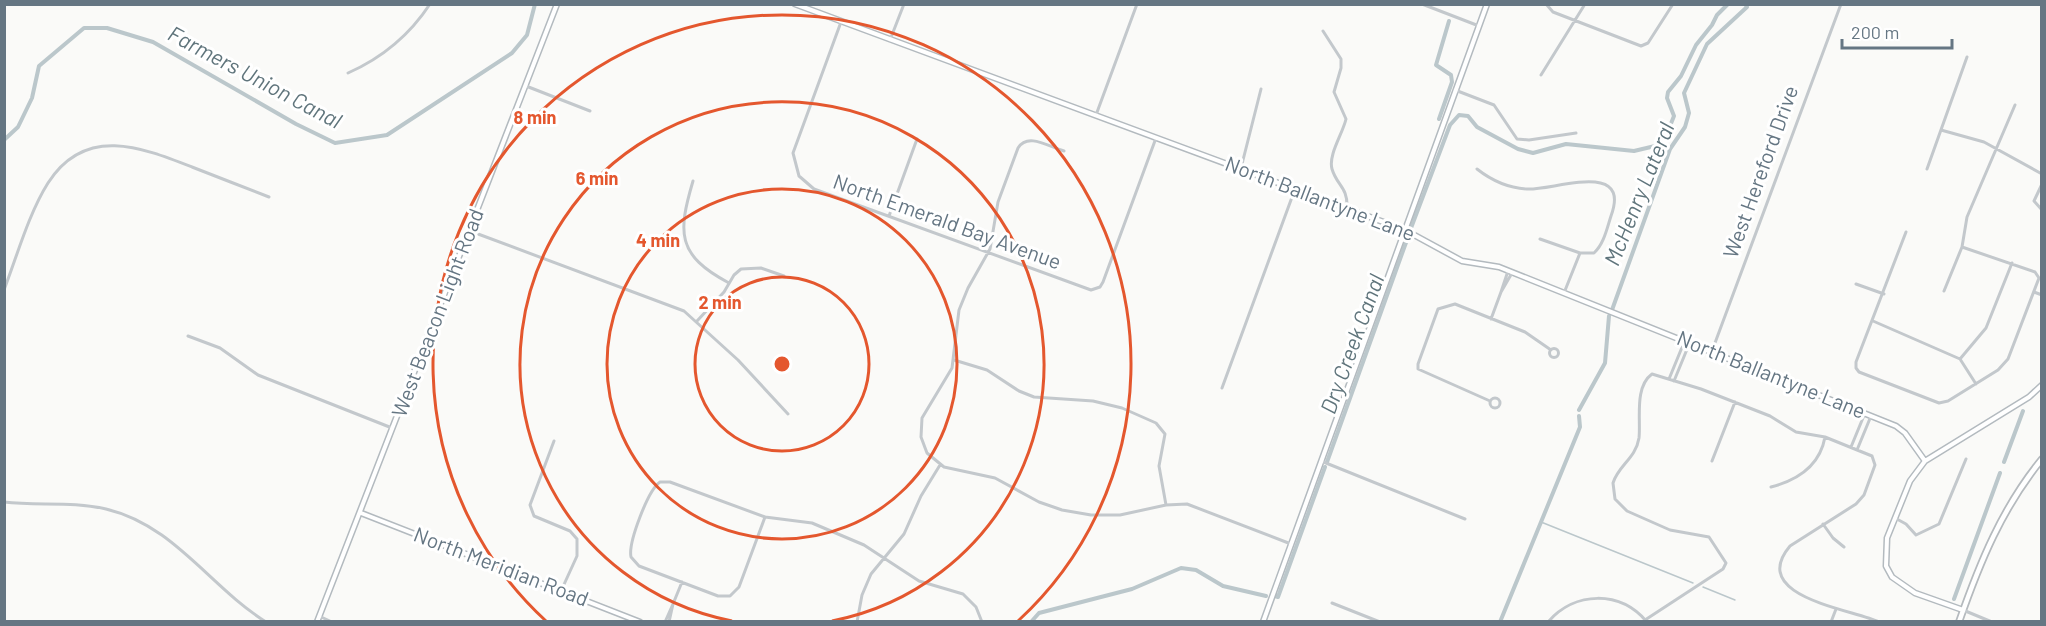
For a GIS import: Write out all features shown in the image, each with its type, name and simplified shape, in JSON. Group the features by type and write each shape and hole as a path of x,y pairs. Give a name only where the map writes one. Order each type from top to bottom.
{"main road":[{"name":"West Beacon Light Road","path":"318,619 557,4"},
{"name":"North Ballantyne Lane","path":"795,4 1405,230 1461,261 1485,264 1510,272 1690,342 1901,429 1925,461"},
{"path":"1263,621 1487,4"},
{"path":"1963,610 1915,592 1892,577 1886,566 1885,553 1895,518 1910,482 1925,461 2030,397 2042,385"},
{"path":"1959,621 1996,526 2015,493 2042,459"},
{"name":"North Meridian Road","path":"361,513 640,621"}],"street":[{"path":"348,73 394,46 413,28 430,4"},
{"path":"890,40 904,4"},
{"path":"1096,116 1137,4"},
{"path":"1422,4 1479,26"},
{"path":"1546,4 1553,12 1644,46 1673,4"},
{"path":"1541,75 1585,4"},
{"name":"West Hereford Drive","path":"1712,351 1841,4"},
{"name":"North Emerald Bay Avenue","path":"841,22 794,148 795,169 801,180 814,189 1087,289 1096,289 1103,282 1156,138"},
{"path":"1323,31 1341,59 1334,92 1346,119 1332,164 1335,175 1347,193 1347,208"},
{"path":"1927,169 1967,57"},
{"path":"526,86 590,111"},
{"path":"1241,168 1261,89"},
{"path":"1455,90 1494,105 1517,139 1539,139 1576,133"},
{"path":"1944,291 1962,247 1967,217 2015,105"},
{"path":"1941,129 1974,138 2042,174"},
{"path":"889,216 917,139"},
{"path":"1064,152 1030,140 1021,143 1000,196 989,253 962,301 957,320 954,360 948,375 925,411 921,425 925,448 940,465 952,470 995,478 1039,502 1076,513 1120,515 1166,505 1197,507 1291,544"},
{"path":"4,290 49,181 69,160 95,147 120,144 141,148 269,197"},
{"path":"1477,169 1493,180 1516,188 1542,189 1575,181 1601,183 1612,189 1616,196 1615,205 1601,243 1594,253 1580,253 1540,239"},
{"path":"693,181 682,219 685,241 712,273 729,283"},
{"path":"2042,184 2034,201 2042,210"},
{"path":"1222,388 1295,189"},
{"path":"470,231 669,304 697,321 788,414"},
{"path":"1906,232 1856,362 1856,368 1859,372 1942,403 1998,370 2008,359 2039,278 2038,275 2012,263 1962,247"},
{"path":"1564,293 1580,253"},
{"path":"1960,358 1986,328 2012,263"},
{"path":"697,321 737,272 746,268 761,268 784,276"},
{"path":"1491,319 1510,272"},
{"path":"1856,284 1884,294"},
{"path":"2034,292 2042,295"},
{"path":"1490,401 1418,369 1434,314 1444,305 1455,304 1525,332 1551,350"},
{"path":"1873,321 1960,358 1976,384"},
{"path":"189,336 220,348 258,375 393,428"},
{"path":"1669,379 1685,340"},
{"path":"1674,381 1690,342"},
{"path":"954,360 987,370 1029,396 1108,403 1160,425 1165,434 1159,466 1166,505"},
{"path":"1548,621 1574,602 1600,598 1624,604 1646,621 1725,567 1725,559 1709,537 1670,530 1627,511 1615,499 1612,489 1615,476 1631,458 1638,444 1640,403 1649,375 1669,379 1735,402 1770,416 1796,432 1825,437 1872,456 1875,465 1861,499 1796,542 1784,553 1781,570 1788,586 1802,596 1836,609 1879,621"},
{"path":"1712,460 1735,402"},
{"path":"1851,447 1865,413"},
{"path":"1857,450 1871,416"},
{"path":"1771,487 1787,482 1810,468 1822,451 1825,437"},
{"path":"554,441 530,505 534,516 570,531 577,539 577,556 561,591"},
{"path":"1895,518 1906,524 1916,535 1934,528 1944,518 1966,459"},
{"path":"1321,461 1465,519"},
{"path":"857,621 864,590 883,557 904,534 921,496 940,465"},
{"path":"765,517 739,587 730,596 718,596 639,566 631,557 630,545 651,491 660,482 670,482 765,517 812,523 868,547 919,582 949,588 963,594 974,604 982,621"},
{"path":"4,502 95,507 142,522 173,542 266,621"},
{"path":"1823,524 1844,548"},
{"path":"664,621 682,582"},
{"path":"1332,603 1380,621"},
{"path":"669,621 673,604"},
{"path":"1831,621 1836,609"},
{"path":"1963,610 1992,621"},
{"path":"318,619 332,621"}],"waterway":[{"name":"Farmers Union Canal","path":"4,140 18,127 32,98 39,66 84,28 107,28 153,42 296,124 335,143 387,135 512,53 527,35 535,4"},
{"name":"Dry Creek Canal","path":"1411,228 1450,125 1459,115 1468,116 1477,127 1518,149 1533,153 1566,144 1634,151 1655,146 1668,131 1674,116 1667,98 1668,92 1681,76 1696,45 1717,15 1728,4"},
{"name":"McHenry Lateral","path":"1612,310 1670,149 1685,127 1689,113 1684,93 1707,44 1747,7 1745,4"},
{"path":"1439,119 1452,82 1451,75 1436,65 1449,21"},
{"name":"Dry Creek Canal","path":"1327,462 1408,237"},
{"name":"McHenry Lateral","path":"1579,410 1605,363 1609,316"},
{"path":"2004,462 2023,411"},
{"name":"McHenry Lateral","path":"1500,622 1580,427 1579,416"},
{"name":"Dry Creek Canal","path":"1275,596 1278,597 1325,467"},
{"path":"1954,599 2000,473"},
{"path":"1541,522 1693,583"},
{"name":"Dry Creek Canal","path":"1031,622 1039,613 1132,589 1181,568 1196,570 1223,586 1266,596"},
{"path":"1703,587 1735,600"}]}
